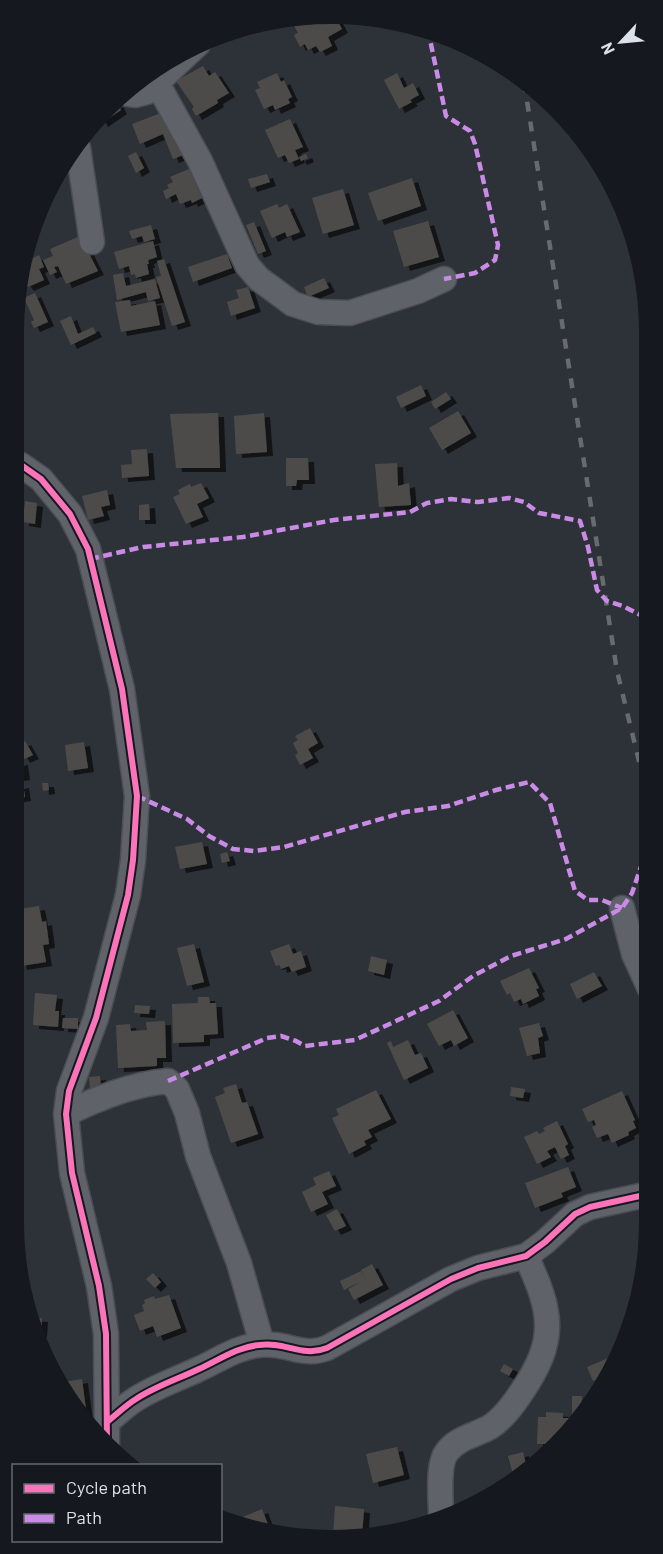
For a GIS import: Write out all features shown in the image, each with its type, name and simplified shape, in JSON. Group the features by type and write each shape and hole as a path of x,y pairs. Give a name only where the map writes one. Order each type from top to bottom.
{"street":[{"path":"135,95 147,92 169,71"},
{"path":"157,82 200,161 247,265 259,279 293,304 318,312 350,313 418,291 444,279"},
{"path":"79,156 92,242"},
{"path":"24,467 41,479 70,514 88,549 122,688 137,796 133,860 128,895 96,1018 69,1091 66,1114 72,1173 99,1286 105,1324 108,1374 107,1433"},
{"path":"622,908 639,965"},
{"path":"66,1114 94,1100 156,1082 168,1081 177,1089 187,1113 198,1156 239,1263 262,1344"},
{"path":"107,1433 135,1400 243,1347 262,1344 280,1345 307,1353 317,1352 452,1279 478,1268 526,1256 545,1242 574,1214 639,1196"},
{"path":"441,1510 441,1467 445,1453 457,1443 490,1427 499,1420 531,1379 544,1351 548,1335 548,1315 540,1286 526,1256"}],"building":[{"path":"332,24 339,24 342,29 328,37 332,46 320,52 316,46 308,50 305,44 300,47 294,35 298,33 295,27"},
{"path":"203,66 209,76 215,72 229,93 217,100 218,103 196,116 192,109 194,107 176,81"},
{"path":"277,73 281,82 284,80 292,97 288,99 290,103 275,110 273,105 264,109 255,90 260,88 257,82"},
{"path":"397,73 404,88 413,83 419,95 399,109 384,80"},
{"path":"169,110 186,154 173,159 163,134 140,144 132,124"},
{"path":"290,119 303,147 295,150 299,159 289,163 285,155 278,158 265,130"},
{"path":"136,152 144,168 136,173 128,156"},
{"path":"306,154 308,158 301,161 299,157"},
{"path":"189,169 202,198 192,203 191,200 180,204 176,194 166,199 163,191 173,182 170,177"},
{"path":"267,174 270,182 251,188 248,179"},
{"path":"412,178 421,206 378,221 368,193"},
{"path":"343,189 354,225 323,234 312,198"},
{"path":"277,204 279,208 287,204 300,232 287,237 285,232 272,238 260,211"},
{"path":"428,221 439,257 404,267 393,231"},
{"path":"254,222 266,251 258,254 246,225"},
{"path":"151,225 155,239 144,242 142,236 132,239 129,231"},
{"path":"80,236 98,271 66,284 58,266 54,267 57,272 50,275 43,260 53,256 50,249"},
{"path":"153,241 157,257 148,260 149,274 136,278 135,274 131,275 129,266 119,269 114,252"},
{"path":"227,254 232,268 193,282 188,267"},
{"path":"39,255 44,267 39,269 44,280 28,287 33,258"},
{"path":"164,259 185,322 172,326 156,277 161,276 157,261"},
{"path":"123,273 126,286 155,279 160,298 148,301 146,292 117,300 113,275"},
{"path":"324,278 329,288 308,297 304,287"},
{"path":"248,287 255,308 231,316 227,302 239,298 236,290"},
{"path":"35,293 48,322 34,328 31,322 34,320 26,302 26,297"},
{"path":"130,300 131,306 155,301 160,325 121,332 115,302"},
{"path":"71,316 78,334 93,327 96,333 71,345 60,321"},
{"path":"421,385 426,396 401,408 396,397"},
{"path":"446,392 451,399 435,409 431,402"},
{"path":"458,411 471,433 442,450 429,428"},
{"path":"218,413 220,468 176,468 170,414"},
{"path":"264,413 267,452 236,454 234,416"},
{"path":"147,449 149,476 122,478 121,465 132,464 131,450"},
{"path":"286,458 308,458 309,480 297,480 296,486 286,486"},
{"path":"397,463 398,486 409,483 411,505 379,507 375,464"},
{"path":"201,483 209,498 197,504 203,517 186,524 173,497 180,494 178,490 190,484 191,487"},
{"path":"107,490 110,505 101,507 104,516 88,520 82,496"},
{"path":"25,501 37,503 35,524 24,522"},
{"path":"149,504 150,520 139,520 139,505"},
{"path":"310,728 318,743 308,749 313,758 300,765 293,743 298,740 295,736"},
{"path":"24,742 33,755 24,759"},
{"path":"84,742 88,768 68,771 65,745"},
{"path":"42,783 48,783 49,790 43,791"},
{"path":"202,842 207,864 180,869 175,847"},
{"path":"227,852 230,861 222,863 220,854"},
{"path":"39,906 42,922 46,921 49,944 43,945 46,962 24,966 24,908"},
{"path":"194,944 204,982 187,986 177,948"},
{"path":"289,944 293,954 301,951 306,967 292,972 289,966 281,969 280,965 276,966 270,951"},
{"path":"371,956 387,960 384,975 368,971"},
{"path":"529,968 539,988 536,989 539,996 523,1004 521,999 514,1002 510,993 507,995 500,981"},
{"path":"594,972 602,986 577,999 570,984"},
{"path":"35,993 57,995 55,1011 59,1011 58,1027 33,1025"},
{"path":"198,997 209,997 210,1003 216,1003 218,1034 204,1035 204,1042 173,1043 172,1004 198,1003"},
{"path":"135,1005 150,1006 149,1014 134,1013"},
{"path":"453,1010 468,1038 454,1046 451,1040 439,1046 427,1024"},
{"path":"63,1018 78,1018 78,1029 62,1028"},
{"path":"165,1021 166,1058 157,1058 157,1066 118,1068 116,1025 130,1024 131,1031 147,1030 146,1022"},
{"path":"539,1023 543,1036 538,1038 540,1053 527,1056 519,1028"},
{"path":"408,1040 415,1055 421,1053 428,1068 404,1080 387,1043 391,1041 393,1047"},
{"path":"100,1076 101,1089 90,1090 89,1077"},
{"path":"236,1084 242,1103 247,1102 258,1134 231,1143 215,1097 225,1093 223,1088"},
{"path":"511,1087 525,1089 523,1098 510,1096"},
{"path":"376,1090 391,1119 368,1130 372,1137 364,1141 366,1145 349,1154 332,1118 339,1115 336,1109"},
{"path":"622,1091 635,1120 633,1121 636,1128 628,1132 629,1135 612,1143 608,1134 597,1138 592,1127 596,1125 594,1120 588,1122 582,1109"},
{"path":"557,1121 568,1144 565,1146 569,1155 561,1159 555,1147 547,1151 551,1157 537,1164 524,1137 537,1131 539,1134 545,1131 543,1128"},
{"path":"568,1167 576,1187 561,1193 563,1197 535,1208 525,1183"},
{"path":"329,1171 336,1186 322,1192 328,1204 311,1212 302,1192 316,1185 313,1178"},
{"path":"337,1209 346,1226 335,1231 326,1215"},
{"path":"372,1264 383,1285 354,1300 348,1289 360,1282 344,1290 340,1281 361,1271 366,1280 361,1270"},
{"path":"153,1273 161,1282 155,1288 146,1279"},
{"path":"169,1295 181,1328 157,1337 153,1326 140,1331 134,1315 144,1311 142,1305 145,1303 144,1300 154,1296 155,1299"},
{"path":"607,1358 595,1380 593,1381 587,1367"},
{"path":"504,1364 513,1369 509,1376 500,1371"},
{"path":"82,1379 86,1407 76,1393 68,1381"},
{"path":"572,1396 582,1396 582,1400 572,1414"},
{"path":"546,1412 563,1413 563,1418 569,1418 545,1444 537,1444 538,1417 546,1417"},
{"path":"397,1447 404,1475 373,1483 366,1454"},
{"path":"523,1452 525,1461 512,1471 508,1456"},
{"path":"335,1506 364,1509 363,1528 333,1530"},
{"path":"262,1509 267,1523 252,1520 243,1517"}],"railway":[{"path":"526,93 617,671 639,761"}],"marked path":[{"path":"430,40 446,116 470,131 475,144 498,245 495,260 475,273 444,279"},
{"path":"90,559 143,547 243,537 334,520 410,512 427,503 451,499 478,502 509,498 524,502 539,513 580,521 597,590 607,601 639,614"},
{"path":"137,796 187,819 209,836 233,849 254,851 284,847 405,812 448,806 529,782 550,803 575,891 588,900 602,900 622,908"},
{"path":"168,1081 267,1038 281,1036 305,1046 355,1040 439,1001 473,976 511,956 566,939 622,908 632,893 639,872"}],"cycle path":[{"path":"24,467 41,479 70,514 88,549 122,689 137,796 133,860 128,895 96,1018 69,1091 66,1114 72,1173 99,1286 106,1334 107,1432"},
{"path":"107,1422 144,1394 243,1348 268,1344 309,1351 327,1348 451,1279 478,1268 526,1256 575,1214 590,1207 639,1196"}]}
